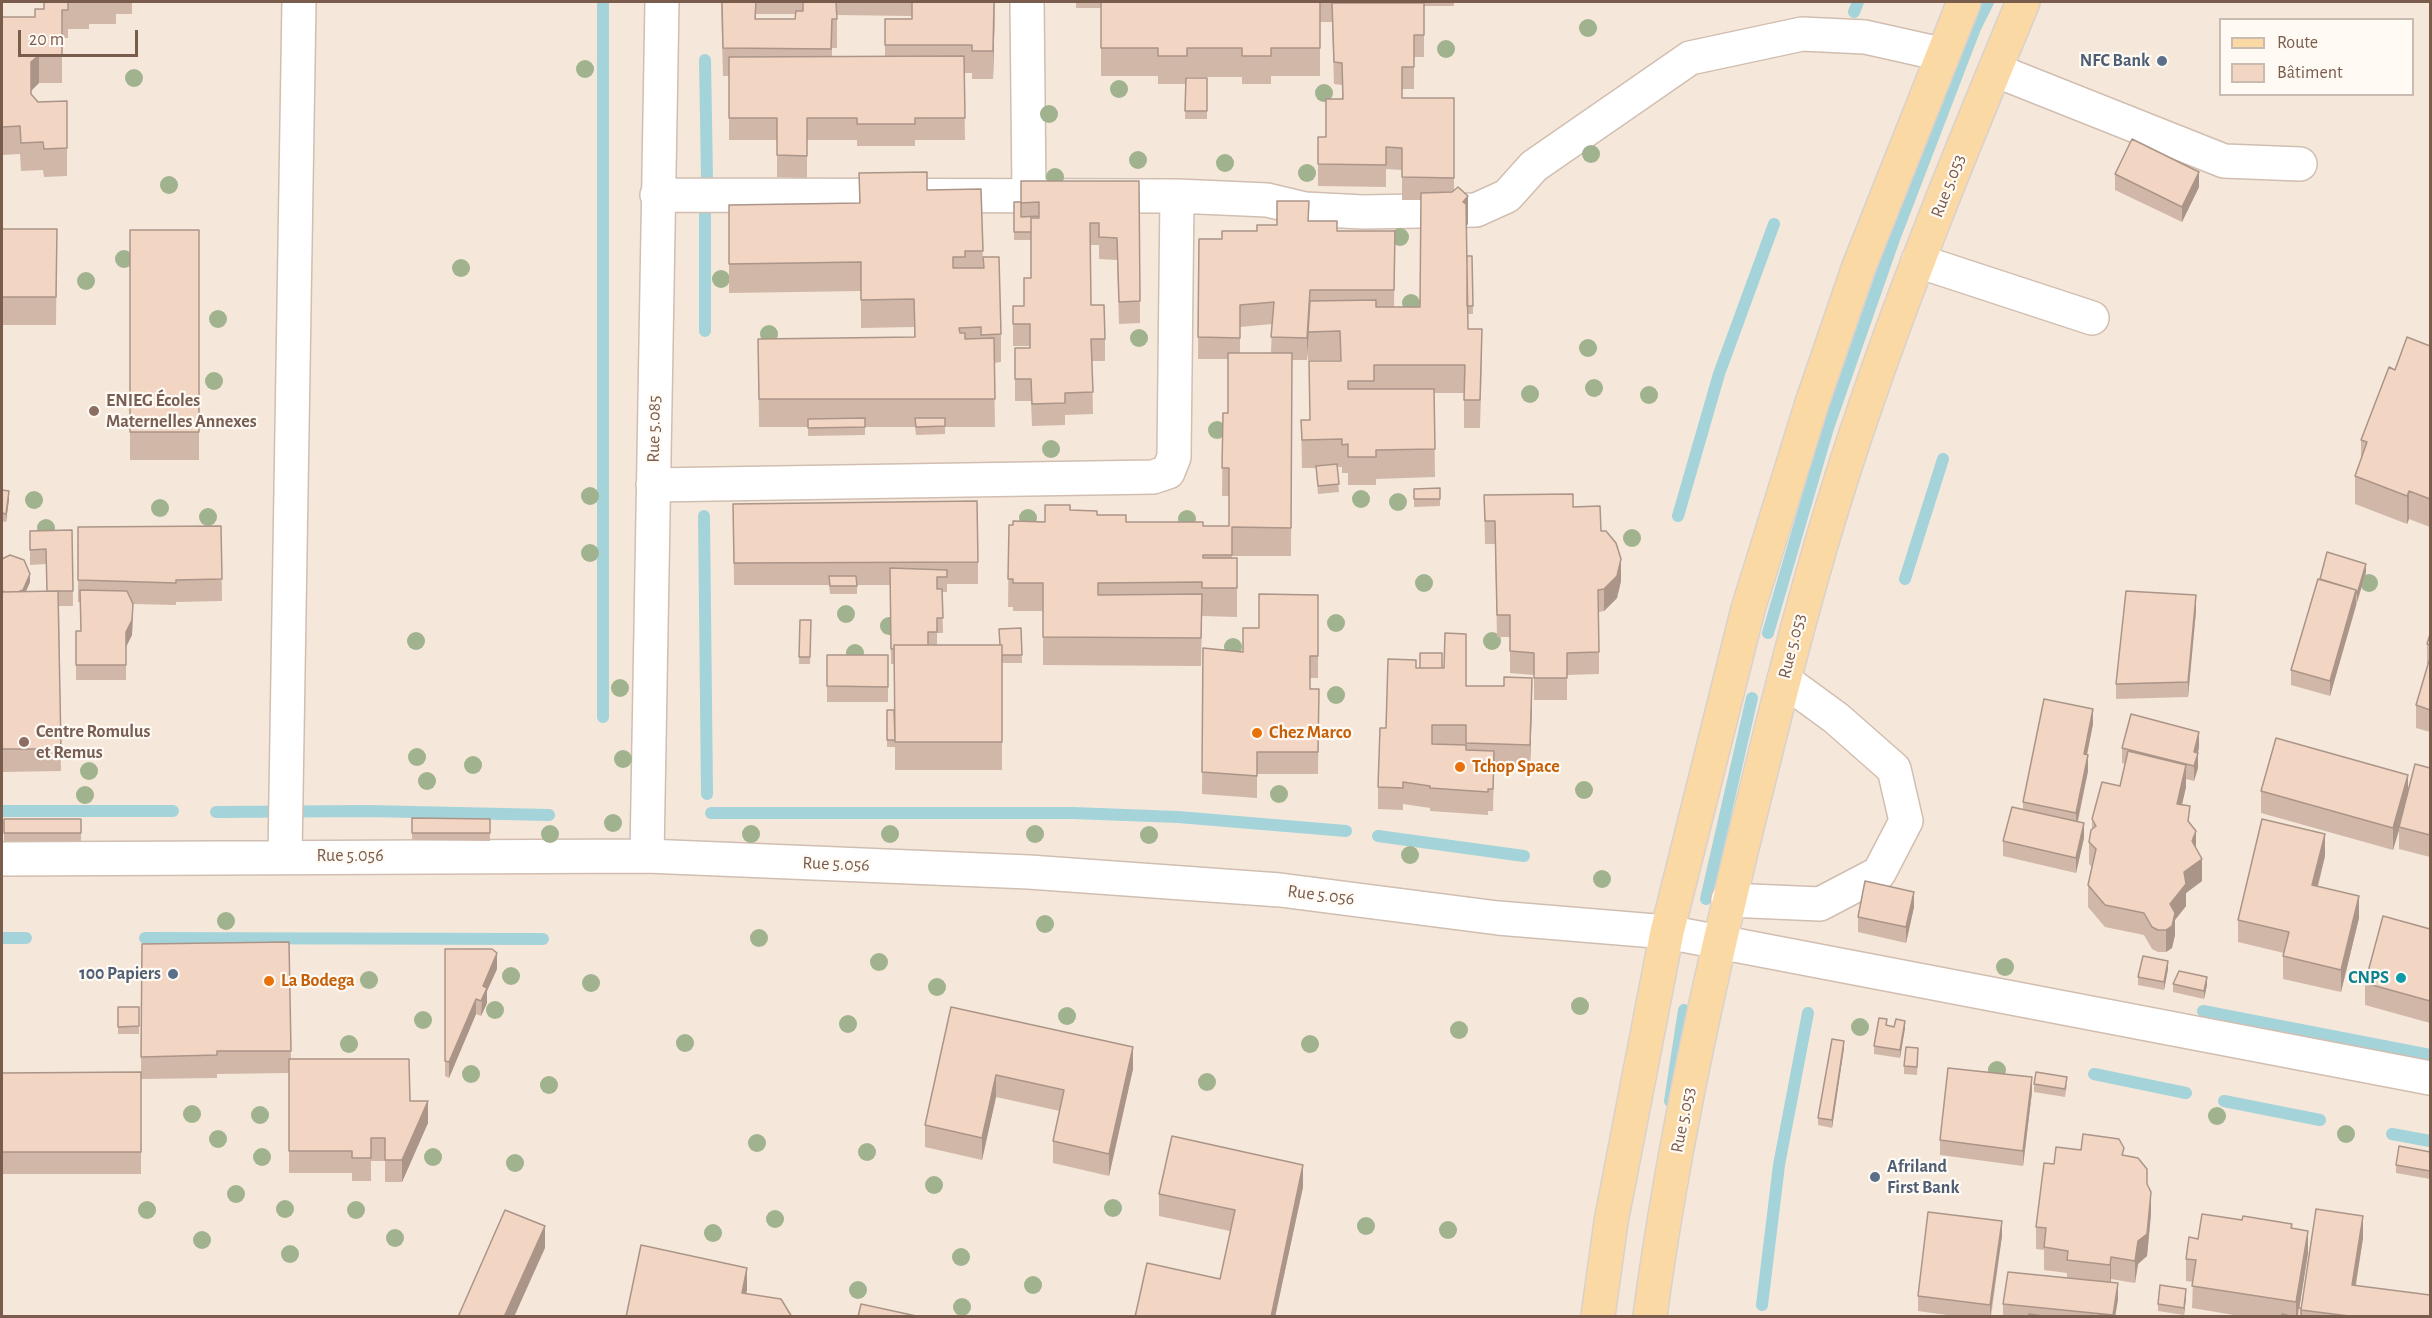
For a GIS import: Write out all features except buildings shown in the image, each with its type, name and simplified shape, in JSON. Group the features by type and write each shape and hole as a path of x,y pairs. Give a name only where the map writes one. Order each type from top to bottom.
{"main road":[{"path":"1598,1317 1611,1222 1667,932 1748,609 1812,403 1858,269 1941,54 1964,2"},
{"name":"Rue 5.053","path":"1650,1317 1662,1230 1718,941 1798,622 1860,419 1918,261 2023,2"}],"street":[{"path":"285,856 299,2"},
{"name":"Rue 5.085","path":"647,856 662,2"},
{"path":"1027,2 1029,195"},
{"path":"657,195 1177,196 1268,200 1305,209 1363,212 1476,210 1507,196 1534,166 1690,58 1802,34 1865,37 1941,54"},
{"path":"1995,70 2224,161 2301,164"},
{"path":"653,485 1153,477 1168,472 1174,457 1177,196"},
{"path":"1918,261 2092,318"},
{"path":"1728,900 1820,904 1879,873 1906,820 1894,769 1836,718 1784,680"},
{"name":"Rue 5.056","path":"2,859 647,856 1029,872 1269,889 1498,918 1667,932 2430,1078"}],"shaded area":[{"path":"2,2 2430,2 2430,1316 2,1316"}],"waterway":[{"path":"603,2 603,717"},
{"path":"1854,12 1858,2"},
{"path":"1768,633 1828,428 1894,239 1975,28 1988,2"},
{"path":"705,60 707,178"},
{"path":"705,211 705,331"},
{"path":"1678,516 1719,374 1774,224"},
{"path":"1905,579 1943,459"},
{"path":"704,516 707,794"},
{"path":"1706,899 1752,698"},
{"path":"2,811 173,811"},
{"path":"216,812 368,811 549,815"},
{"path":"711,813 1073,813 1178,817 1346,831"},
{"path":"1378,836 1524,856"},
{"path":"2,938 26,938"},
{"path":"145,938 543,939"},
{"path":"1670,1101 1684,1010"},
{"path":"2203,1011 2430,1055"},
{"path":"1762,1305 1779,1165 1808,1013"},
{"path":"2094,1074 2186,1093"},
{"path":"2224,1101 2320,1120"},
{"path":"2392,1134 2430,1141"}],"place":[{"name":"NFC Bank","path":"2162,61"},
{"name":"ENIEG Écoles Maternelles Annexes","path":"94,411"},
{"name":"Chez Marco","path":"1257,733"},
{"name":"Centre Romulus et Remus","path":"24,742"},
{"name":"Tchop Space","path":"1460,767"},
{"name":"100 Papiers","path":"173,974"},
{"name":"CNPS","path":"2401,978"},
{"name":"La Bodega","path":"269,981"},
{"name":"Afriland First Bank","path":"1875,1177"}]}
